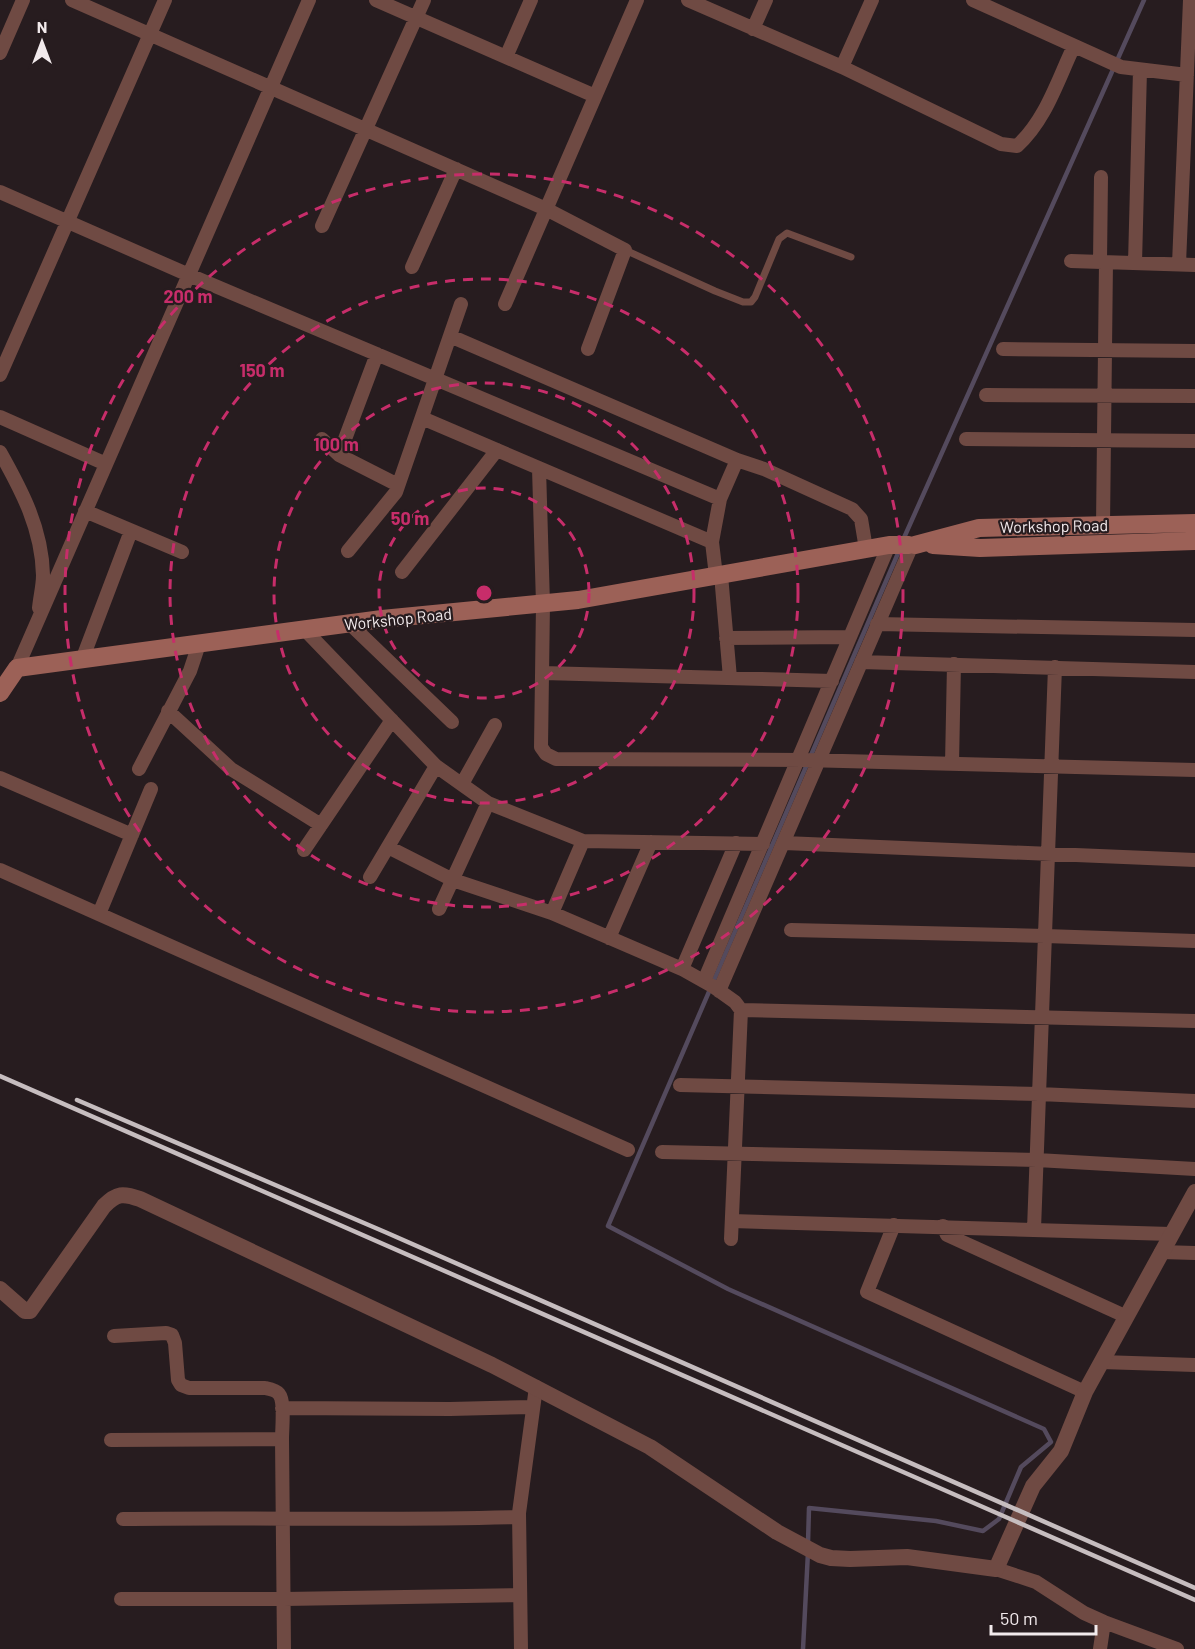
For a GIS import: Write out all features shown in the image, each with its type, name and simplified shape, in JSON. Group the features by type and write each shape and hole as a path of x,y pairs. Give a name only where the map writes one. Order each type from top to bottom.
{"main road":[{"name":"Workshop Road","path":"17,668 350,624 578,600 866,549 904,545 980,528 1195,523"},
{"name":"Workshop Road","path":"904,545 981,548 1195,541"},
{"path":"0,693 17,668"}],"street":[{"path":"0,53 23,0"},
{"path":"72,0 546,209 625,250 588,349"},
{"path":"0,375 165,0"},
{"path":"17,668 309,0"},
{"path":"376,0 596,96"},
{"path":"322,226 424,0"},
{"path":"506,57 531,0"},
{"path":"505,304 638,0"},
{"path":"688,0 842,67 1001,144 1017,146 1043,113 1074,46"},
{"path":"753,28 766,0"},
{"path":"842,67 872,0"},
{"path":"973,0 1116,65 1187,75"},
{"path":"1179,264 1190,0"},
{"path":"1135,263 1140,70"},
{"path":"412,267 456,169"},
{"path":"1101,177 1105,350 1103,525"},
{"path":"0,192 189,275 720,499"},
{"path":"1071,261 1195,265"},
{"path":"348,551 396,492 461,304"},
{"path":"450,336 737,460 764,469 852,509 861,519 866,549"},
{"path":"1004,349 1195,351"},
{"path":"339,455 377,354"},
{"path":"986,395 1195,396"},
{"path":"0,417 106,464"},
{"path":"422,418 712,542"},
{"path":"322,439 339,455 398,485"},
{"path":"966,439 1195,441"},
{"path":"402,572 497,450"},
{"path":"0,452 24,494 37,531 43,576 37,622"},
{"path":"729,678 726,638 712,542 720,499 737,460"},
{"path":"539,468 543,604 541,747 546,754 556,759 808,760 1195,770"},
{"path":"86,511 182,552"},
{"path":"82,660 131,531"},
{"path":"711,985 763,844 861,662 877,624 904,545"},
{"path":"711,985 784,843 832,681 850,637 904,545"},
{"path":"350,624 452,722"},
{"path":"877,624 1195,630"},
{"path":"304,630 436,766 488,803 583,841 763,844"},
{"path":"726,638 850,637"},
{"path":"139,769 190,671 199,644"},
{"path":"861,662 1195,672"},
{"path":"952,764 954,664"},
{"path":"1034,1229 1055,667"},
{"path":"543,673 832,681"},
{"path":"168,711 231,769 321,825"},
{"path":"304,850 392,720"},
{"path":"462,784 495,725"},
{"path":"370,877 436,766"},
{"path":"0,778 132,835"},
{"path":"99,914 152,789"},
{"path":"439,909 488,803"},
{"path":"552,913 583,841"},
{"path":"609,938 651,842"},
{"path":"682,969 736,843"},
{"path":"784,843 1195,861"},
{"path":"388,847 453,880 552,913 682,969 735,1002 741,1010 731,1239"},
{"path":"0,870 628,1150"},
{"path":"791,930 1195,941"},
{"path":"741,1010 1195,1021"},
{"path":"680,1085 1039,1094 1195,1101"},
{"path":"662,1152 1037,1160 1195,1169"},
{"path":"996,1569 1033,1486 1061,1451 1085,1392 1195,1192"},
{"path":"0,1289 25,1311 30,1311 104,1206 112,1198 125,1194 140,1199 536,1387 650,1447 777,1532 820,1555 850,1559 907,1557 996,1569 1036,1582 1084,1613 1104,1622 1177,1649"},
{"path":"732,1221 1172,1234"},
{"path":"894,1225 867,1292 1085,1392"},
{"path":"943,1226 946,1234 1125,1316"},
{"path":"1161,1252 1195,1253"},
{"path":"114,1336 166,1333 172,1335 178,1380 181,1385 189,1388 265,1388 281,1395 284,1649"},
{"path":"1101,1362 1195,1365"},
{"path":"521,1649 519,1517 536,1387"},
{"path":"282,1408 533,1407"},
{"path":"111,1440 282,1439"},
{"path":"123,1519 407,1520 519,1517"},
{"path":"121,1599 520,1595"},
{"path":"1100,1649 1104,1622"}],"lane":[{"path":"625,250 743,302 751,302 755,297 779,239 787,233 851,257"}],"waterway":[{"path":"903,540 1144,0"},
{"path":"808,1543 809,1508 936,1521 983,1531 999,1519 1021,1467 1051,1442 1044,1429 728,1289 608,1226 899,551"},
{"path":"803,1649 808,1552"}],"railway":[{"path":"0,1076 1195,1600"},
{"path":"77,1100 385,1232 1195,1588"}]}
